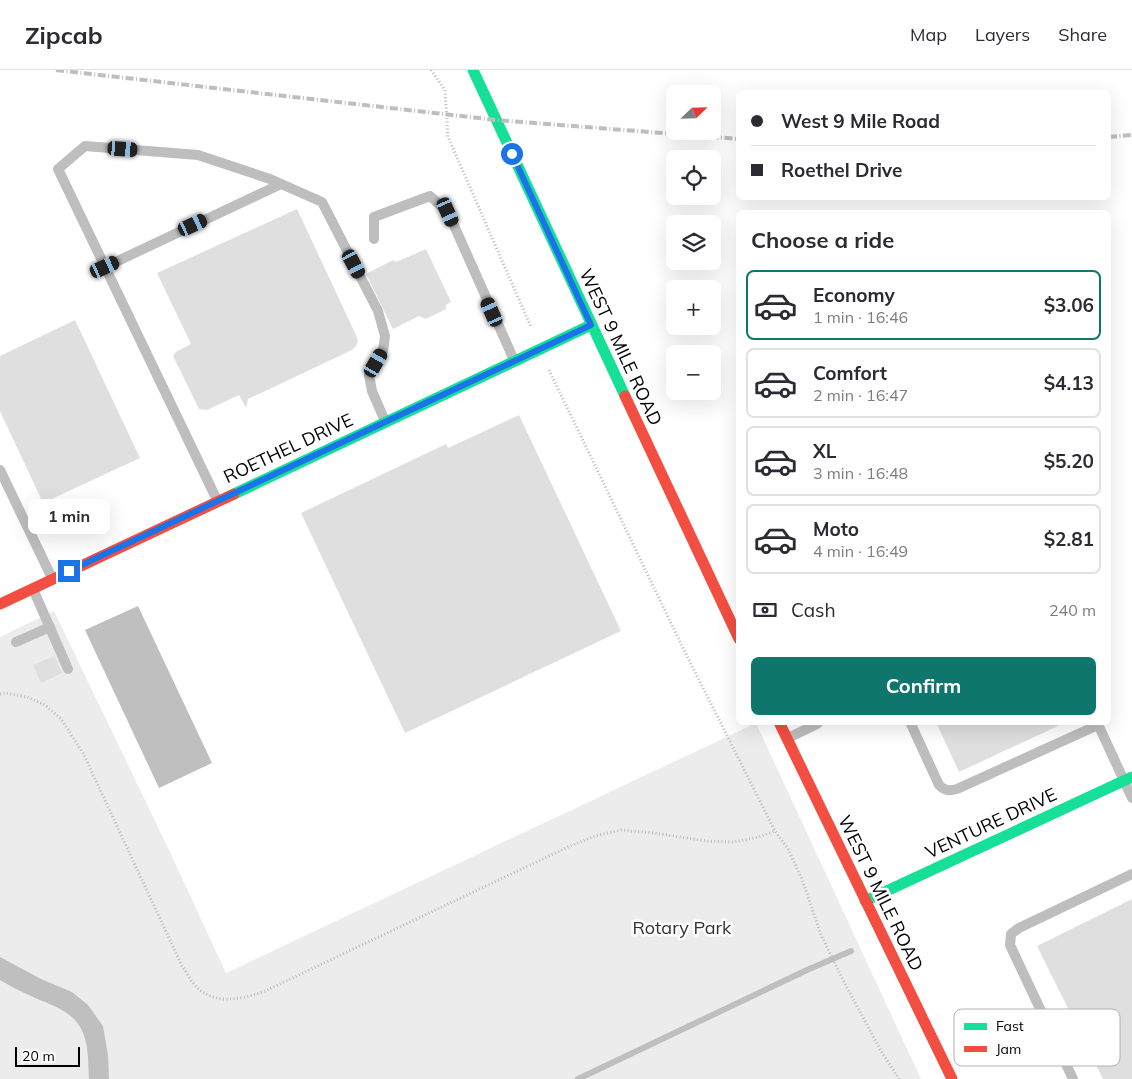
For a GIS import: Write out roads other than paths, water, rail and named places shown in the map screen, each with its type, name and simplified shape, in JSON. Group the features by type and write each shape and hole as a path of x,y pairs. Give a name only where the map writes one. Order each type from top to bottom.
{"street":[{"name":"WEST 9 MILE ROAD","path":"473,70 736,633"},
{"name":"ROETHEL DRIVE","path":"0,604 591,325"},
{"name":"WEST 9 MILE ROAD","path":"780,725 952,1079"},
{"name":"VENTURE DRIVE","path":"865,901 1128,779"}],"lane":[{"path":"218,501 58,169 85,146 198,155 270,179 322,202 378,311 385,336 383,351 369,375 372,391 386,422"},
{"path":"105,267 281,184"},
{"path":"374,238 374,217 430,196 448,212 515,361"},
{"path":"0,470 52,579"},
{"path":"33,588 68,669"},
{"path":"16,642 50,626"},
{"path":"787,739 815,725"},
{"path":"911,725 938,785 947,791 958,789 1095,725"},
{"path":"1098,725 1128,779 1132,798"},
{"path":"1041,1009 1010,945 1012,934 1019,928 1132,874"},
{"path":"1068,1066 1074,1079"}],"waterway":[{"path":"578,1079 851,951"}],"railway":[{"path":"56,70 496,120 736,139"},
{"path":"1111,137 1132,135"}],"park label":[{"name":"Rotary Park","path":"682,927"}]}
